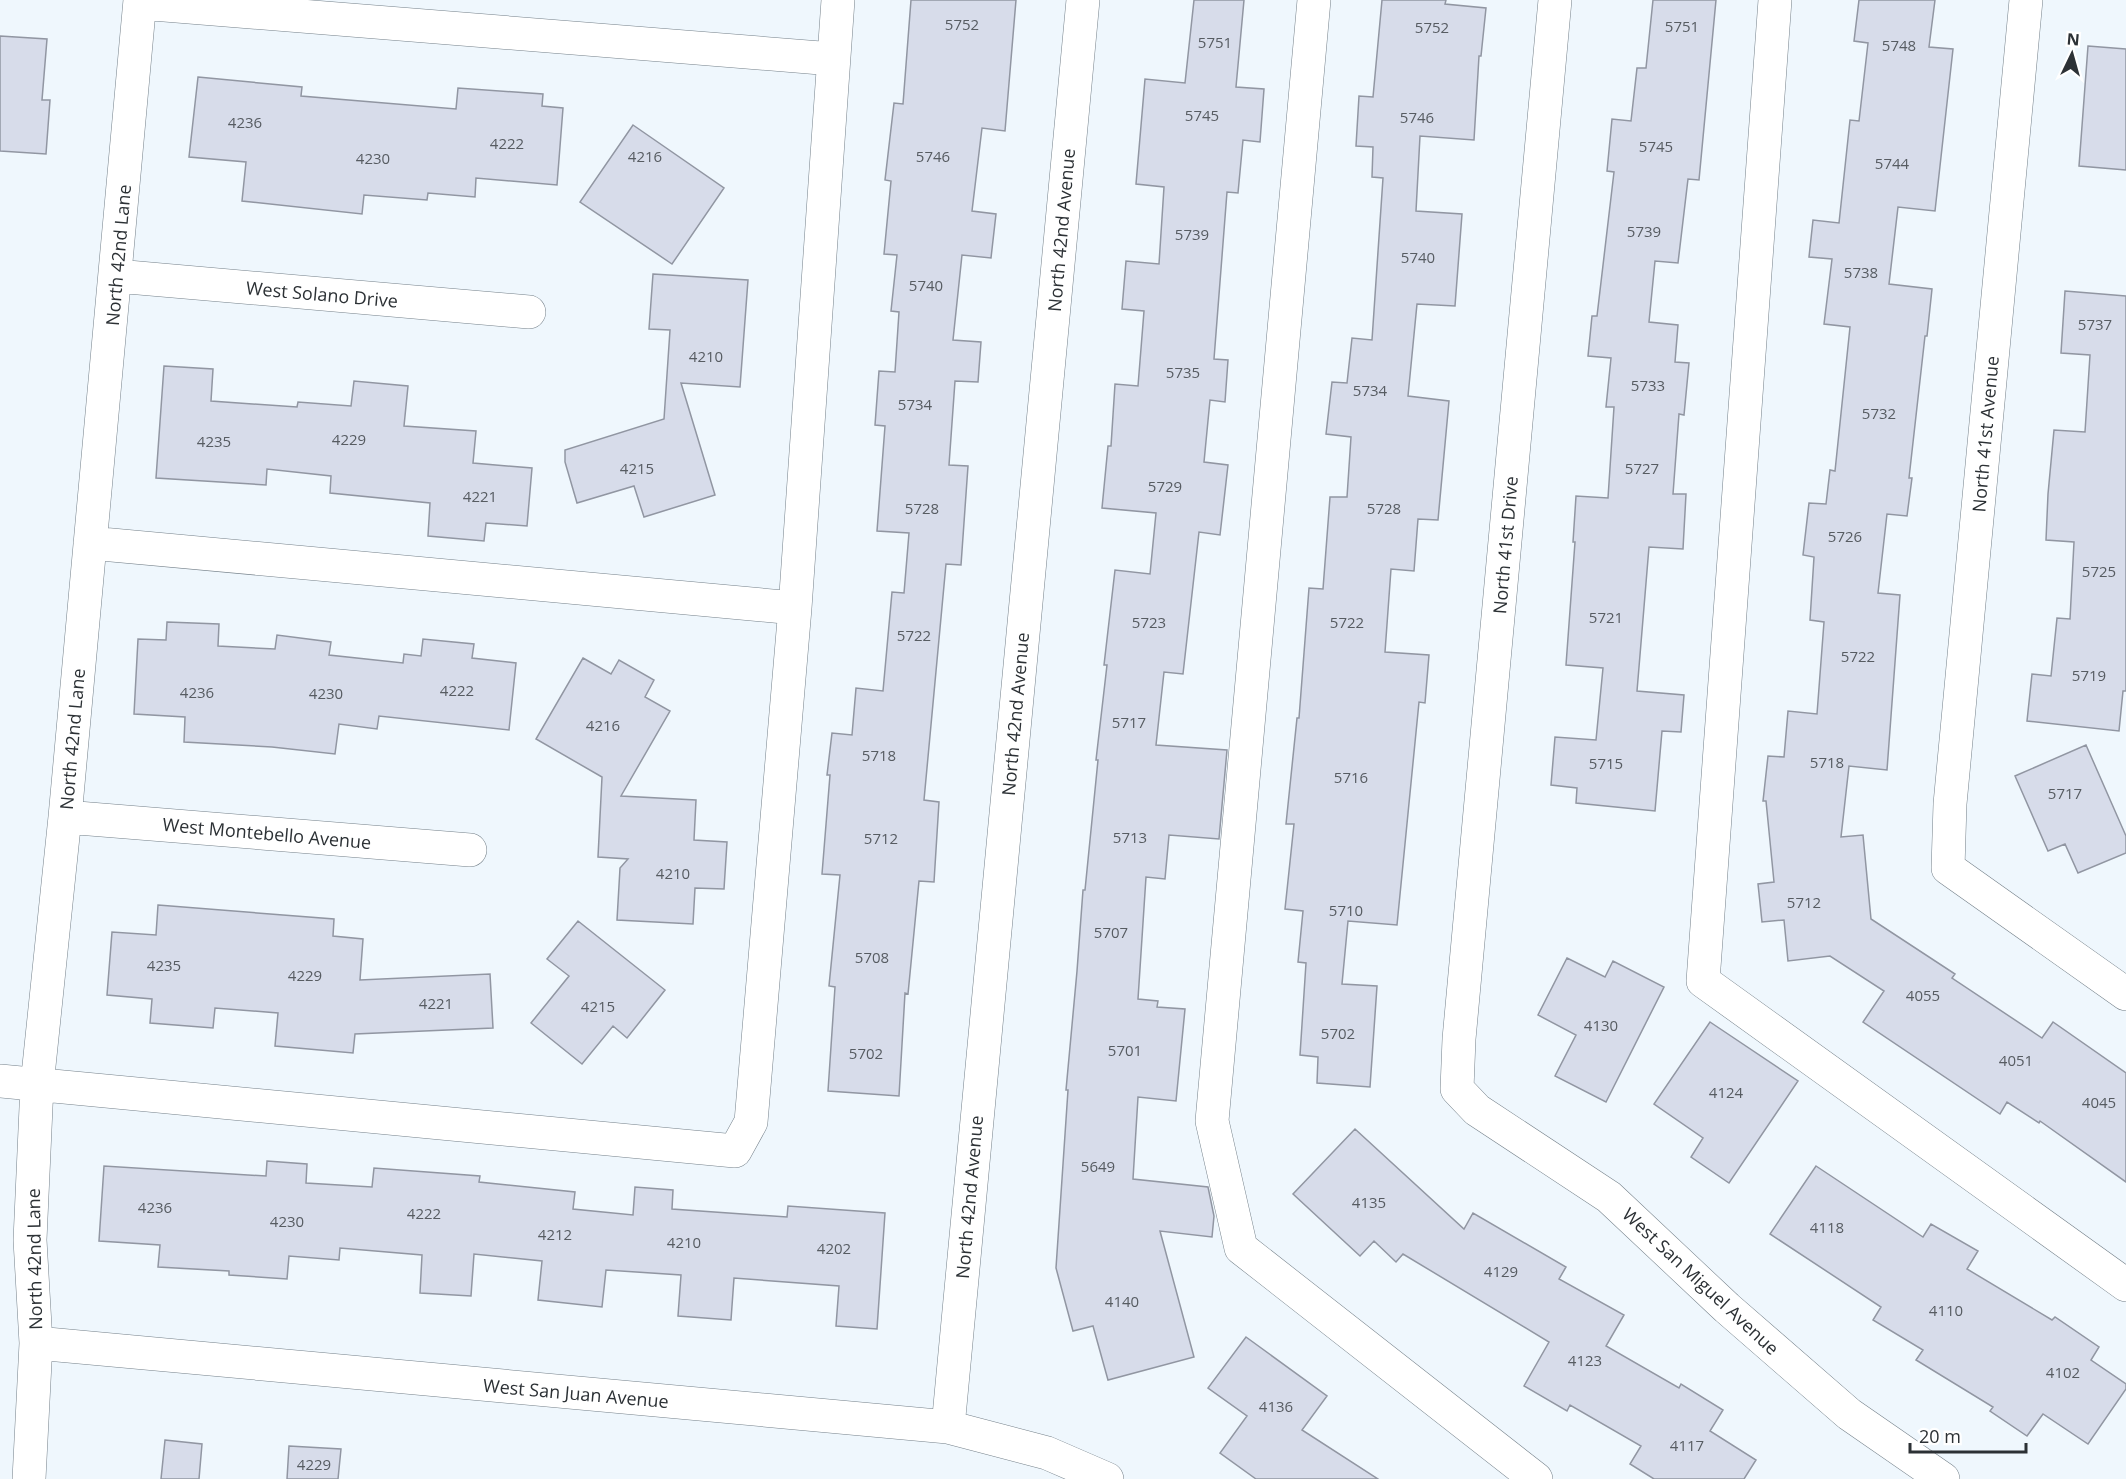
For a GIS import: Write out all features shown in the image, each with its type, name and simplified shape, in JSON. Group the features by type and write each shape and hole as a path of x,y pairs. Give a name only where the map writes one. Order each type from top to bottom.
{"street":[{"path":"0,1081 735,1150 751,1122 795,608 838,0"},
{"name":"North 42nd Avenue","path":"948,1427 1083,0"},
{"path":"1314,0 1212,1121 1241,1248 1536,1479"},
{"name":"North 41st Drive","path":"1457,1089 1459,1039 1555,0"},
{"path":"1775,0 1703,981 2126,1285"},
{"name":"North 41st Avenue","path":"2026,0 1950,804 1948,868 2126,994"},
{"path":"140,2 833,59"},
{"name":"North 42nd Lane","path":"29,1479 36,1343 30,1240 37,1085 65,817 140,2"},
{"name":"West Solano Drive","path":"116,276 529,312"},
{"path":"90,543 795,608"},
{"name":"West Montebello Avenue","path":"65,817 470,850"},
{"name":"West San Miguel Avenue","path":"1457,1089 1477,1110 1609,1197 1727,1308 1850,1414 1943,1479"},
{"name":"West San Juan Avenue","path":"36,1343 948,1427 1047,1453 1107,1479"}],"building":[{"path":"911,0 1016,0 1005,131 982,128 972,211 996,214 991,258 962,255 953,340 981,342 978,382 955,381 949,465 968,466 961,565 946,564 924,800 939,802 934,882 919,881 908,994 905,993 899,1096 828,1091 835,987 829,986 840,875 822,874 830,775 827,775 832,733 852,735 856,688 883,691 892,592 904,593 909,533 877,531 885,426 875,425 879,371 895,372 899,312 891,311 897,255 884,254 891,181 885,180 894,103 903,104"},
{"path":"1194,0 1244,0 1236,87 1264,89 1260,142 1243,140 1238,193 1227,192 1214,359 1228,360 1225,402 1210,400 1204,462 1228,465 1220,535 1199,532 1183,674 1164,672 1156,745 1227,750 1219,839 1169,835 1165,879 1146,877 1138,999 1158,1001 1157,1007 1185,1009 1176,1101 1138,1097 1133,1179 1208,1187 1214,1216 1212,1237 1160,1231 1194,1357 1108,1380 1093,1326 1073,1331 1056,1268 1068,1090 1066,1090 1083,890 1085,890 1107,665 1104,665 1115,570 1150,574 1156,513 1102,508 1108,446 1111,446 1115,384 1138,386 1144,311 1122,309 1126,261 1159,264 1164,187 1136,184 1145,79 1185,83"},
{"path":"1382,0 1446,0 1445,4 1486,8 1481,56 1479,56 1474,140 1420,136 1416,211 1462,214 1455,306 1417,304 1408,396 1449,401 1438,520 1418,519 1414,571 1391,569 1385,652 1429,655 1425,703 1419,702 1397,925 1348,921 1342,984 1377,986 1370,1087 1317,1083 1318,1057 1300,1055 1306,963 1298,962 1303,911 1285,909 1294,824 1286,824 1297,718 1299,718 1309,588 1323,589 1330,497 1347,497 1351,437 1326,434 1332,382 1347,383 1352,338 1372,340 1383,178 1372,177 1373,147 1356,146 1359,96 1373,97"},
{"path":"1653,0 1716,0 1699,180 1688,179 1678,263 1655,261 1649,322 1678,325 1675,362 1689,363 1684,415 1679,414 1673,494 1686,494 1683,549 1649,547 1637,691 1684,695 1681,732 1662,731 1655,811 1576,803 1577,788 1551,785 1555,737 1596,740 1603,668 1566,665 1576,496 1608,498 1614,407 1606,407 1611,358 1588,356 1592,316 1597,316 1614,172 1607,171 1612,119 1631,121 1637,68 1646,68"},
{"path":"1859,0 1935,0 1929,47 1953,49 1935,211 1898,207 1889,284 1932,289 1909,478 1912,478 1907,516 1887,514 1878,593 1900,595 1887,770 1849,766 1841,837 1863,835 1871,919 1955,974 1952,978 2042,1038 2053,1022 2126,1073 2126,1182 2040,1121 2039,1123 2007,1102 2000,1114 1863,1022 1884,991 1830,956 1788,961 1784,920 1762,922 1758,884 1774,882 1766,801 1763,801 1768,756 1784,757 1788,711 1817,714 1824,622 1810,620 1814,557 1803,555 1809,503 1826,504 1830,470 1835,471 1850,327 1824,324 1832,259 1809,257 1813,220 1839,223 1850,120 1859,121 1868,43 1854,41"},
{"path":"0,36 47,39 42,100 50,100 46,154 0,151"},
{"path":"2088,46 2126,49 2126,170 2079,166"},
{"path":"198,77 302,87 301,96 456,109 458,88 543,94 542,106 563,108 557,185 476,178 475,197 428,193 427,200 364,195 362,214 242,201 246,162 189,157"},
{"path":"633,125 724,188 672,264 580,202"},
{"path":"653,274 748,280 740,387 681,383 715,495 644,517 634,486 577,503 565,462 565,450 664,419 670,330 649,329"},
{"path":"2065,291 2126,296 2126,691 2123,691 2119,731 2027,721 2032,674 2051,676 2057,618 2070,619 2074,542 2046,540 2048,494 2054,430 2085,432 2090,355 2061,353"},
{"path":"164,366 213,369 211,401 297,407 298,402 351,406 354,381 408,386 404,426 476,431 473,463 532,468 527,526 486,523 484,541 428,536 430,503 330,493 331,476 267,469 266,485 156,478"},
{"path":"167,622 219,624 218,646 275,649 277,635 331,642 329,655 403,663 404,654 421,656 423,639 474,644 472,658 516,663 509,730 379,716 377,729 339,724 335,754 272,747 184,742 185,717 134,714 138,639 166,640"},
{"path":"583,658 611,674 619,660 654,680 645,697 670,711 621,796 696,800 694,840 727,842 724,889 695,888 693,924 617,920 620,868 628,859 598,857 602,777 536,739"},
{"path":"2086,745 2126,836 2126,853 2078,873 2065,844 2048,851 2015,776"},
{"path":"158,905 334,919 333,936 363,939 360,980 490,974 493,1028 355,1034 353,1053 275,1046 278,1013 215,1008 213,1028 150,1023 152,999 107,995 112,932 156,935"},
{"path":"578,921 665,990 627,1038 613,1026 582,1064 531,1023 569,976 547,959"},
{"path":"1567,958 1605,977 1613,961 1664,987 1606,1102 1555,1076 1576,1035 1538,1015"},
{"path":"1710,1022 1798,1081 1729,1183 1691,1157 1703,1138 1654,1104"},
{"path":"1355,1129 1464,1229 1473,1213 1566,1267 1559,1279 1624,1315 1606,1346 1679,1388 1681,1384 1723,1410 1710,1431 1756,1460 1744,1479 1654,1479 1630,1464 1641,1446 1570,1405 1567,1411 1524,1386 1549,1342 1403,1254 1396,1262 1374,1241 1360,1256 1293,1194"},
{"path":"267,1161 307,1164 306,1183 372,1187 374,1168 480,1176 479,1182 575,1192 573,1209 633,1215 635,1187 673,1190 672,1209 787,1217 788,1206 885,1213 877,1329 836,1326 839,1286 734,1278 731,1320 678,1316 681,1275 606,1270 602,1307 538,1300 542,1261 474,1254 471,1296 420,1293 422,1255 340,1248 339,1260 289,1256 287,1279 229,1275 229,1271 158,1267 160,1245 99,1241 104,1166 266,1176"},
{"path":"1816,1166 1923,1237 1931,1224 1978,1251 1967,1269 2052,1320 2055,1317 2099,1347 2091,1360 2126,1384 2126,1389 2088,1444 2043,1414 2027,1436 1990,1411 1993,1407 1916,1360 1923,1350 1873,1320 1881,1307 1770,1234"},
{"path":"1246,1337 1327,1396 1302,1430 1378,1479 1256,1479 1220,1453 1247,1416 1208,1388"},
{"path":"165,1440 202,1444 199,1479 161,1479"},
{"path":"289,1446 341,1449 338,1479 287,1479"}]}
